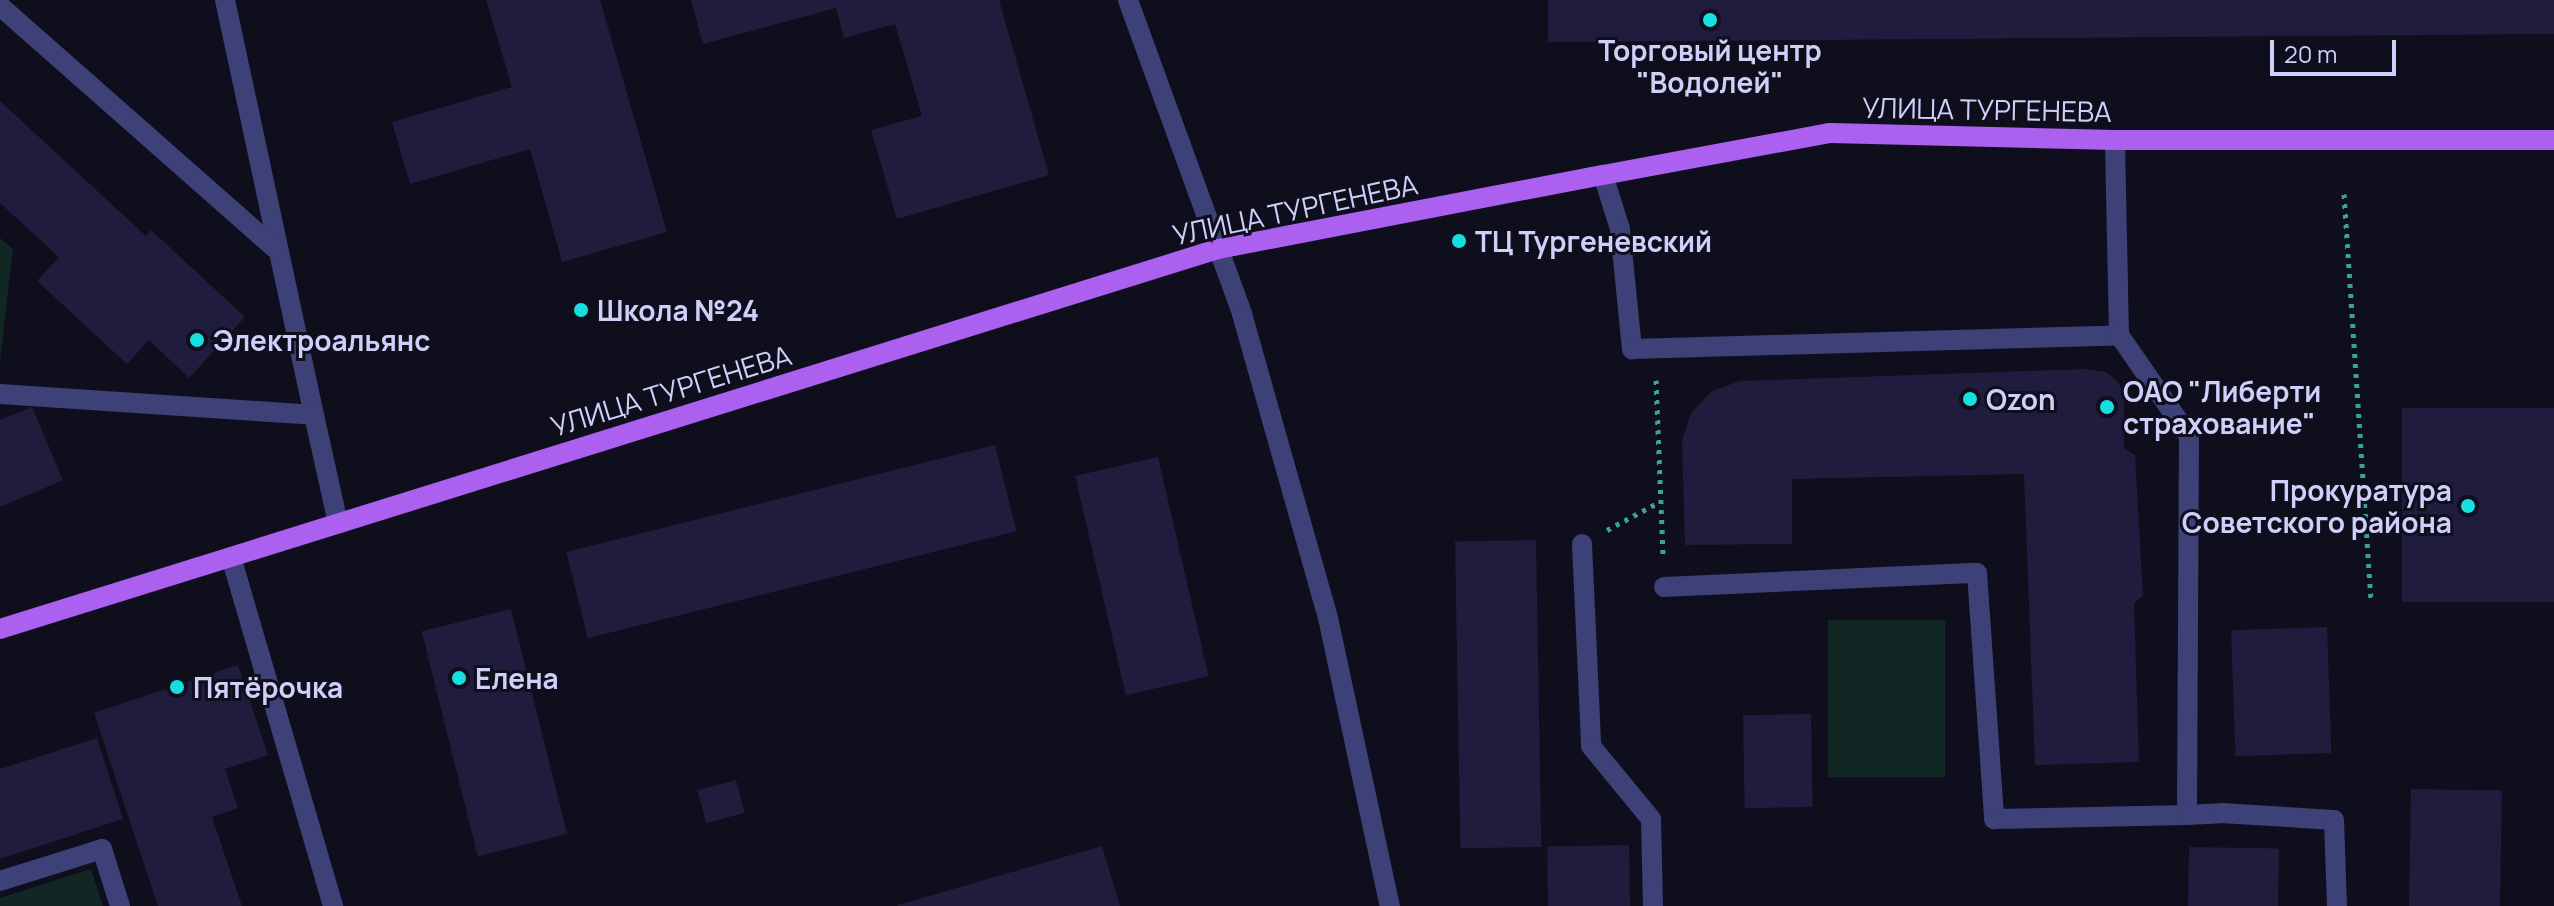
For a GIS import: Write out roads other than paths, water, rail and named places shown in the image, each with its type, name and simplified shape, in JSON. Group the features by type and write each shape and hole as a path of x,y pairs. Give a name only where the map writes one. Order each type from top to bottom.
{"main road":[{"name":"УЛИЦА ТУРГЕНЕВА","path":"0,629 1218,249 1603,175 1830,133 2115,140 2554,140"}],"street":[{"path":"225,0 276,249 338,523"},
{"path":"1128,0 1242,314 1328,618 1390,906"},
{"path":"0,6 276,249"},
{"path":"2115,140 2119,335 2189,436 2187,815"},
{"path":"1603,175 1620,229 1632,349 2119,335"},
{"path":"0,394 314,415"},
{"path":"1582,544 1591,746 1651,819 1653,906"},
{"path":"231,557 333,906"},
{"path":"1664,587 1977,573 1994,819 2221,813 2334,820 2337,906"},
{"path":"0,881 102,849 120,906"}],"place":[{"name":"Торговый центр \"Водолей\"","path":"1710,20"},
{"name":"ТЦ Тургеневский","path":"1459,241"},
{"name":"Школа №24","path":"581,310"},
{"name":"Электроальянс","path":"197,340"},
{"name":"Ozon","path":"1970,399"},
{"name":"ОАО \"Либерти страхование\"","path":"2107,407"},
{"name":"Прокуратура Советского района","path":"2468,506"},
{"name":"Елена","path":"459,678"},
{"name":"Пятёрочка","path":"177,687"}]}
